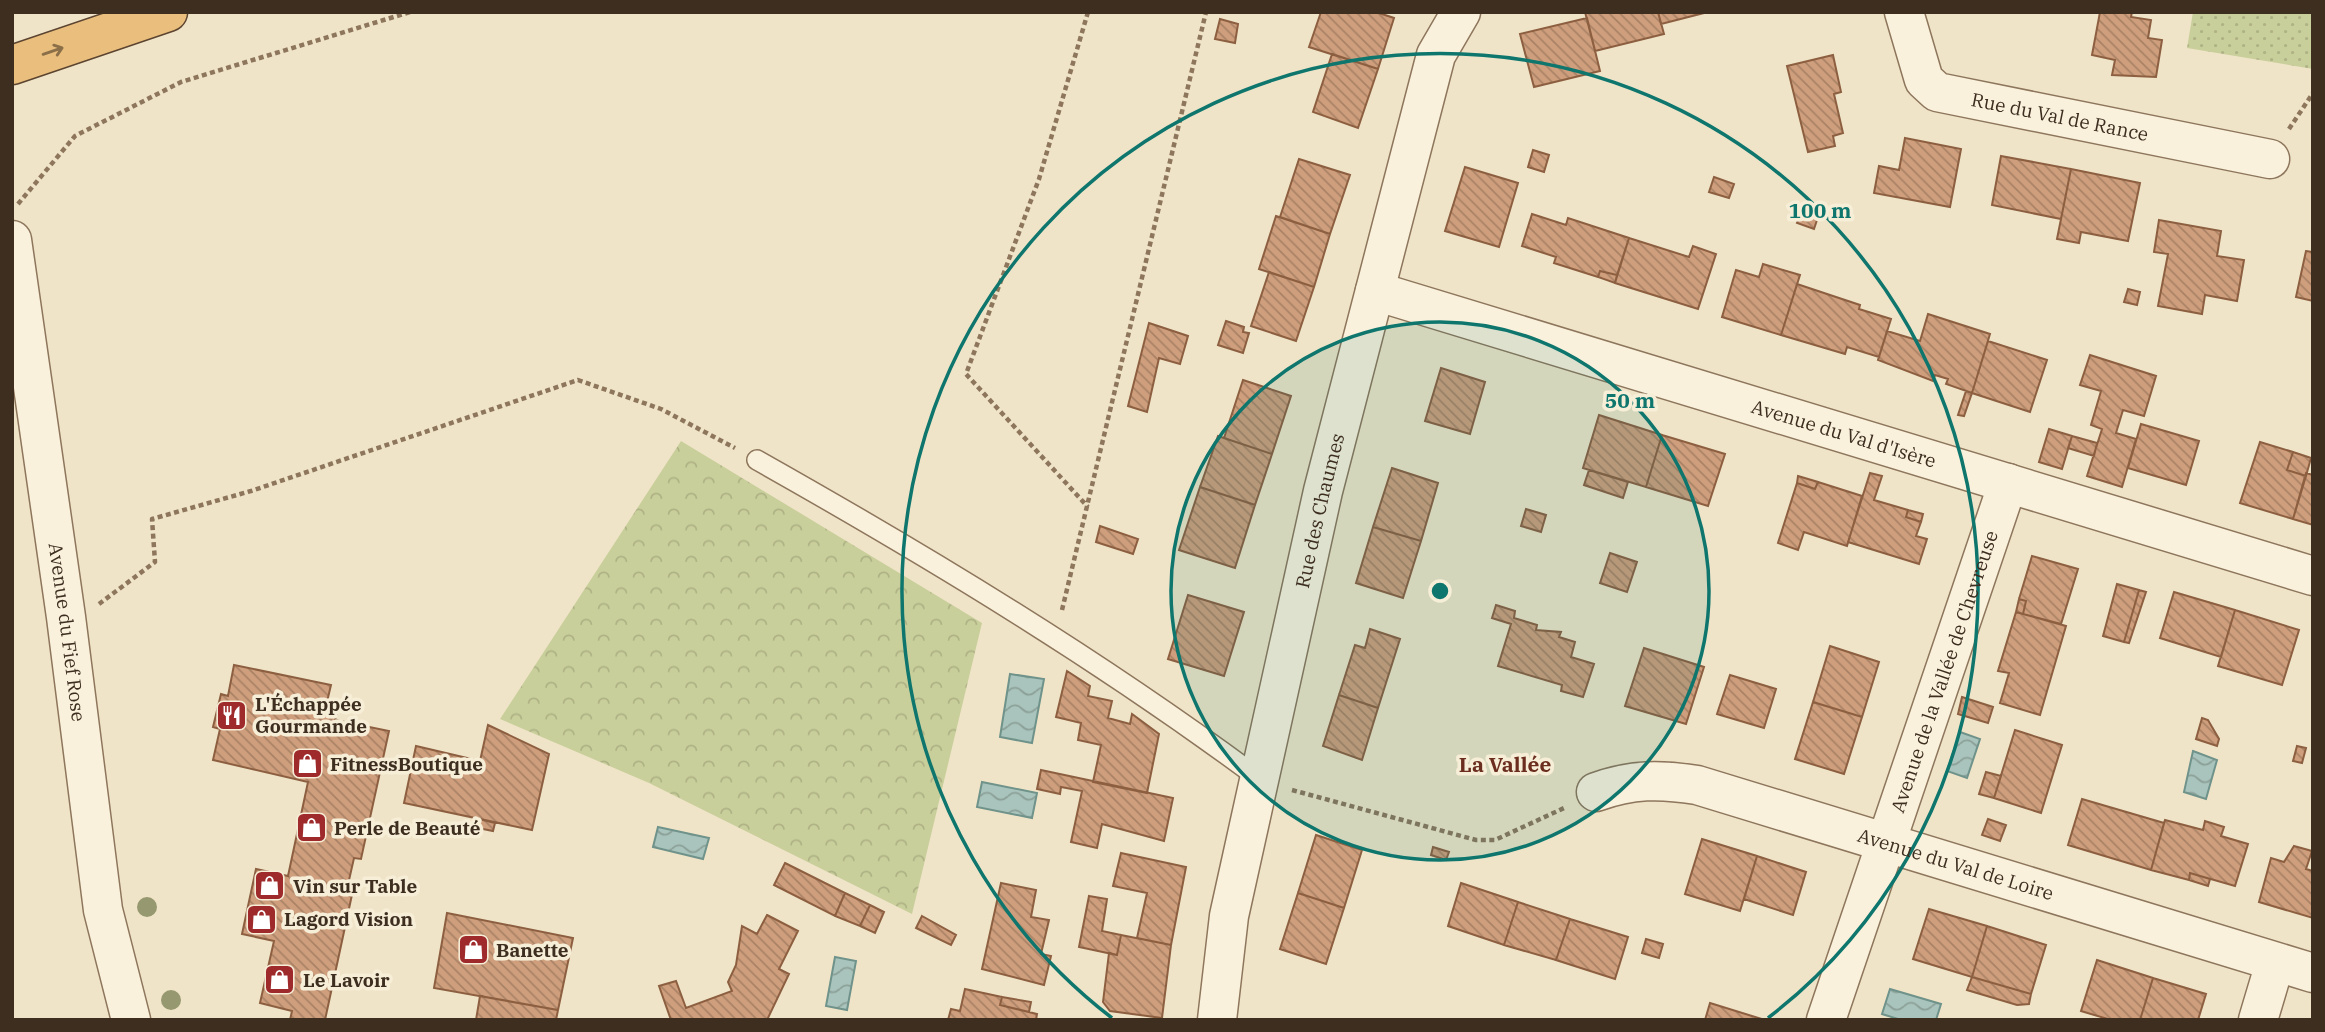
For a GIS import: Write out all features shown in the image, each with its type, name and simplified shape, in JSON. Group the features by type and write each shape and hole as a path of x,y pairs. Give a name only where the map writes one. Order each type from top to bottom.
{"highway":[{"path":"12,65 168,12"}],"street":[{"name":"Rue des Chaumes","path":"1217,1020 1229,916 1262,780 1323,491 1436,55 1461,12"},
{"name":"Rue du Val de Rance","path":"1904,12 1924,80 1937,92 2270,159"},
{"name":"Avenue du Fief Rose","path":"12,240 66,617 103,910 131,1020"},
{"name":"Avenue du Val d'Isère","path":"1375,291 2313,576"},
{"name":"Avenue de la Vallée de Chevreuse","path":"1826,1020 2008,483"},
{"name":"Avenue du Val de Loire","path":"1596,792 1625,782 1658,779 1697,785 2313,973"},
{"path":"2258,1020 2275,963"}],"lane":[{"path":"757,460 942,566 1054,636 1262,780"}],"path":[{"path":"12,211 75,135 181,82 410,12"},
{"path":"1088,12 1039,179 966,374 1088,507"},
{"path":"1054,636 1088,507 1206,12"},
{"path":"66,617 108,600 155,562 152,519 251,491 578,380 661,409 757,460"},
{"path":"1262,780 1476,840 1495,840 1596,792"}],"green space":[{"path":"2193,12 2313,12 2313,69 2187,48"},
{"path":"681,441 982,623 912,914 649,783 500,719"}],"water":[{"path":"1010,674 1044,679 1032,743 1000,737"},
{"path":"1960,732 1980,739 1967,778 1947,771"},
{"path":"2193,751 2217,760 2206,799 2184,792"},
{"path":"982,782 1037,793 1032,818 977,807"},
{"path":"658,827 709,838 703,859 653,847"},
{"path":"835,957 856,961 847,1010 826,1006"},
{"path":"1890,989 1941,1004 1936,1020 1901,1020 1882,1014"}],"building":[{"path":"1321,12 1376,12 1394,18 1378,69 1309,47"},
{"path":"1585,12 1658,12 1664,34 1595,51"},
{"path":"1658,12 1708,12 1661,24"},
{"path":"2100,12 2132,12 2131,17 2151,20 2148,38 2162,40 2156,77 2112,75 2115,60 2092,55"},
{"path":"1587,18 1600,71 1534,87 1520,34"},
{"path":"1220,19 1238,24 1235,43 1215,39"},
{"path":"1332,54 1378,69 1358,128 1313,112"},
{"path":"1833,55 1841,92 1834,94 1843,133 1833,136 1835,146 1808,152 1787,66"},
{"path":"1905,138 1961,149 1950,207 1874,193 1879,166 1899,170"},
{"path":"1533,150 1549,155 1544,172 1528,167"},
{"path":"2001,156 2071,169 2061,219 1992,205"},
{"path":"1299,159 1350,175 1330,234 1280,217"},
{"path":"1465,167 1518,183 1499,247 1445,231"},
{"path":"2071,169 2140,183 2128,241 2081,232 2079,243 2057,239"},
{"path":"1714,177 1734,184 1729,198 1709,192"},
{"path":"1801,212 1818,217 1814,229 1797,223"},
{"path":"1532,214 1566,225 1568,218 1629,238 1617,275 1600,271 1598,277 1554,263 1556,257 1522,246"},
{"path":"1276,216 1330,234 1314,287 1259,269"},
{"path":"2159,220 2221,231 2217,256 2244,260 2237,301 2205,295 2202,314 2158,306 2168,254 2154,252"},
{"path":"1629,238 1689,257 1693,246 1716,254 1698,309 1615,283"},
{"path":"2306,251 2313,252 2313,301 2296,297"},
{"path":"1763,264 1800,275 1781,335 1722,317 1736,270 1759,277"},
{"path":"1600,271 1617,275 1615,283 1598,277"},
{"path":"1269,272 1314,287 1296,341 1251,326"},
{"path":"1797,284 1860,305 1859,309 1891,319 1879,357 1847,347 1845,354 1781,335"},
{"path":"2128,289 2140,292 2137,305 2124,302"},
{"path":"1928,314 1990,334 1972,393 1946,384 1948,379 1935,375 1933,381 1878,360 1887,331 1920,341"},
{"path":"1226,321 1244,327 1243,332 1249,333 1243,353 1218,345"},
{"path":"1149,323 1188,336 1180,364 1159,358 1147,412 1128,406"},
{"path":"1988,341 2047,360 2030,412 1972,393"},
{"path":"2090,355 2156,376 2144,416 2123,410 2116,433 2136,439 2122,487 2087,476 2102,429 2091,425 2101,391 2080,385"},
{"path":"1441,368 1485,382 1470,434 1425,421"},
{"path":"1243,380 1291,396 1272,454 1224,438"},
{"path":"1966,391 1972,393 1964,416 1958,415"},
{"path":"1599,415 1662,435 1646,487 1583,468"},
{"path":"2141,424 2199,441 2186,485 2128,468"},
{"path":"2049,429 2072,436 2062,469 2039,462"},
{"path":"1662,435 1725,454 1708,506 1646,487"},
{"path":"1218,436 1272,454 1255,505 1200,487"},
{"path":"2072,436 2097,443 2094,456 2068,448"},
{"path":"2260,442 2293,452 2287,470 2306,476 2293,519 2240,503"},
{"path":"2293,452 2311,458 2306,476 2287,470"},
{"path":"1392,468 1438,483 1421,541 1373,527"},
{"path":"1589,470 1628,482 1623,498 1584,485"},
{"path":"1870,473 1882,476 1874,500 1908,510 1906,517 1921,522 1916,536 1927,539 1919,564 1848,542"},
{"path":"2306,473 2313,475 2313,525 2293,519"},
{"path":"1798,476 1818,482 1815,489 1797,483"},
{"path":"1818,482 1862,496 1847,546 1804,532 1798,550 1778,543 1797,483 1815,489"},
{"path":"1200,487 1255,505 1235,568 1179,550"},
{"path":"1526,509 1546,515 1541,532 1521,526"},
{"path":"1908,510 1923,514 1921,522 1906,517"},
{"path":"1100,526 1138,539 1133,554 1096,542"},
{"path":"1373,527 1421,541 1403,598 1356,583"},
{"path":"1610,553 1637,562 1627,592 1600,583"},
{"path":"2032,556 2078,569 2061,624 2023,614 2026,601 2019,599"},
{"path":"2117,584 2139,590 2124,642 2103,636"},
{"path":"2139,590 2146,592 2129,643 2124,642"},
{"path":"2174,592 2235,610 2221,657 2160,638"},
{"path":"1188,595 1244,612 1224,676 1168,659"},
{"path":"2019,599 2026,601 2023,614 2016,612"},
{"path":"1496,605 1515,611 1514,618 1537,625 1536,630 1561,632 1559,637 1575,642 1571,657 1594,664 1583,697 1561,691 1562,685 1498,666 1511,624 1492,618"},
{"path":"2235,610 2299,630 2282,685 2218,666"},
{"path":"2016,612 2066,626 2040,715 2000,703 2009,673 1998,671"},
{"path":"1370,629 1400,639 1378,708 1339,695 1355,645 1365,648"},
{"path":"1830,646 1879,662 1862,717 1813,702"},
{"path":"1644,648 1704,667 1686,724 1625,706"},
{"path":"234,665 331,685 326,706 338,709 335,720 389,731 361,859 354,858 347,889 353,890 325,1020 290,1020 292,1011 260,1003 274,941 242,934 256,869 288,876 308,782 213,760 220,729 213,727 221,694 228,696"},
{"path":"1067,671 1090,686 1088,696 1112,701 1108,718 1130,724 1132,714 1159,734 1147,793 1093,782 1101,745 1078,740 1081,723 1056,717"},
{"path":"1730,675 1776,689 1764,728 1717,714"},
{"path":"1339,695 1378,708 1362,760 1323,746"},
{"path":"1962,697 1993,707 1988,723 1958,714"},
{"path":"1813,702 1862,717 1844,774 1795,759"},
{"path":"2202,718 2208,720 2219,739 2217,746 2196,739"},
{"path":"488,725 549,754 532,830 404,803 416,746 480,761"},
{"path":"2015,730 2062,745 2041,813 1994,798"},
{"path":"2297,746 2306,748 2302,763 2293,761"},
{"path":"1041,770 1173,798 1164,841 1102,824 1097,848 1071,842 1082,791 1061,787 1060,794 1037,789"},
{"path":"1986,772 2001,776 1994,798 1979,794"},
{"path":"2082,799 2164,823 2151,870 2068,845"},
{"path":"475,818 495,823 493,831 473,827"},
{"path":"1988,819 2006,825 2000,841 1982,835"},
{"path":"2165,820 2203,830 2205,821 2224,827 2221,836 2248,844 2235,886 2190,873 2189,880 2151,870"},
{"path":"1316,835 1362,850 1344,908 1298,893"},
{"path":"1702,839 1757,856 1740,911 1685,894"},
{"path":"2294,846 2312,851 2306,869 2313,871 2313,918 2259,902 2271,858 2284,862"},
{"path":"1433,847 1449,852 1446,860 1431,855"},
{"path":"1121,853 1186,867 1171,945 1137,938 1147,893 1113,886"},
{"path":"1757,856 1806,872 1793,915 1744,899"},
{"path":"785,863 845,893 835,916 774,885"},
{"path":"2190,873 2210,879 2208,886 2189,880"},
{"path":"1001,883 1036,890 1031,917 1049,920 1041,954 1051,956 1044,985 982,969"},
{"path":"1461,883 1518,902 1504,945 1448,926"},
{"path":"845,893 870,905 860,926 835,916"},
{"path":"1298,893 1344,908 1326,964 1280,949"},
{"path":"1089,896 1107,899 1102,931 1121,935 1117,955 1079,947"},
{"path":"1518,902 1570,919 1556,960 1504,945"},
{"path":"870,905 884,912 875,933 860,926"},
{"path":"1929,909 1987,926 1972,977 1913,959"},
{"path":"447,913 573,938 558,1010 434,988"},
{"path":"767,915 798,931 779,969 789,974 767,1020 671,1020 659,986 676,981 686,1008 732,991 728,982 736,965 742,926 757,934"},
{"path":"922,916 956,935 951,945 916,928"},
{"path":"1570,919 1628,937 1615,979 1556,960"},
{"path":"1987,926 2046,945 2031,994 1972,977"},
{"path":"1121,935 1171,945 1162,1018 1110,1011 1103,1002 1109,953 1117,955"},
{"path":"1646,939 1663,944 1659,958 1642,953"},
{"path":"2097,960 2153,978 2140,1020 2111,1020 2081,1011"},
{"path":"1972,977 2031,994 2029,1004 2017,1005 1967,990"},
{"path":"2153,978 2206,994 2198,1020 2140,1020"},
{"path":"965,989 1002,997 1000,1005 1037,1014 1036,1020 948,1020 951,1009 960,1011"},
{"path":"480,996 558,1010 556,1020 476,1020"},
{"path":"1002,997 1031,1002 1029,1012 1000,1005"},
{"path":"1710,1003 1765,1020 1705,1020"}],"place":[{"name":"L'Échappée Gourmande","path":"232,715"},
{"name":"FitnessBoutique","path":"307,764"},
{"name":"Perle de Beauté","path":"311,828"},
{"name":"Vin sur Table","path":"270,886"},
{"name":"Lagord Vision","path":"261,919"},
{"name":"Banette","path":"473,950"},
{"name":"Le Lavoir","path":"280,980"}],"district":[{"name":"La Vallée","path":"1505,765"}]}
